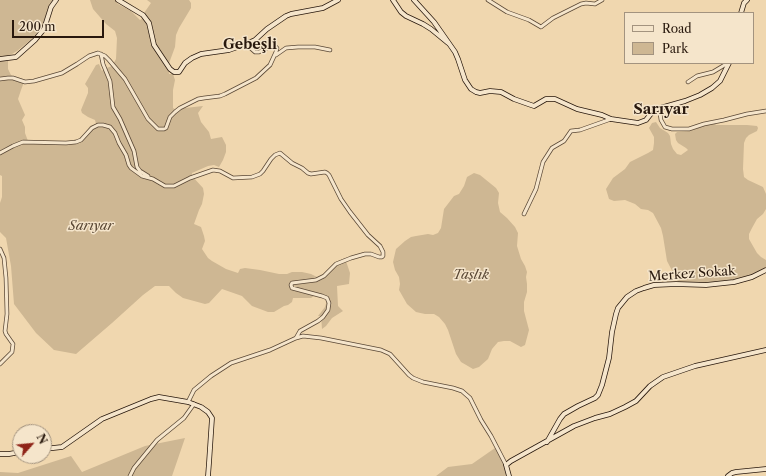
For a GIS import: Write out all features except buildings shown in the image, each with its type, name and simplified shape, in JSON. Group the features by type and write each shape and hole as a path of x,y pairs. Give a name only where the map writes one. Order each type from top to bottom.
{"street":[{"path":"0,59 16,57 35,40 44,29 51,7 56,0"},
{"path":"118,0 143,15 147,20 154,45 170,69 174,72 179,72 188,60 197,56 229,50 255,40 267,29 286,16 323,8 338,0"},
{"path":"393,0 401,12 406,16 427,26 450,44"},
{"path":"414,0 432,18 450,44 458,59 462,75 471,89 480,93 501,92 514,99 534,106 546,99 555,99 611,119 638,123 646,120 653,111 685,101 712,88 720,81 728,64"},
{"path":"488,0 507,12 529,20 541,27 553,18 581,4 597,4 602,0"},
{"path":"741,12 745,1"},
{"path":"0,79 12,78 25,82 34,81 62,73 98,53 109,60 125,79 148,119 161,130 166,128 170,117 180,108 204,98 220,96 256,78 270,66 277,48 274,45 259,52 255,52 246,44"},
{"path":"274,56 286,48 298,46 330,50"},
{"path":"101,54 103,64 110,81 113,107 134,151 137,167 150,178 165,186 174,186 190,178 213,170 220,171 233,178 252,177 260,174 271,159 280,153 308,173 315,174 325,172 329,175 345,205 368,235 380,246 383,252 382,257 365,254 351,258 336,264 324,276 316,280 292,283 292,288 327,298 329,303 328,310 323,317 300,331 296,338"},
{"path":"688,82 696,76 713,72 726,64"},
{"path":"662,107 660,117 662,123 672,129 689,129 704,124 766,111"},
{"path":"524,214 536,188 543,162 552,148 564,141 570,131 580,130 611,119"},
{"path":"0,153 23,142 76,142 81,140 95,126 103,125 110,127 115,133 128,158 129,166 142,176 150,178"},
{"path":"0,249 4,258 6,278 6,334 13,344 12,352 0,364"},
{"name":"Merkez Sokak","path":"547,442 564,414 588,402 598,394 609,358 616,314 618,308 627,297 644,288 654,285 706,285 734,282 752,277 766,270"},
{"path":"188,402 194,390 211,376 231,363 270,350 303,336 321,338 381,350 390,354 413,378 423,382 462,391 470,398 506,465 509,476"},
{"path":"506,465 574,426 626,408 636,401 656,381 667,375 695,366 766,350"},
{"path":"52,448 62,447 102,419 151,399 159,397 188,402 201,407 208,412 212,418 208,476"},
{"path":"130,476 134,468 157,440 184,418 194,404"},
{"path":"0,454 12,453"},
{"path":"728,476 736,472 766,469"}],"green space":[{"name":"Sarıyar","path":"0,0 53,0 48,8 43,25 33,38 17,51 8,56 8,69 11,75 24,82 18,99 25,115 22,120 28,141 72,142 82,137 90,126 96,124 95,120 82,113 81,110 88,93 88,88 85,84 96,65 99,64 102,71 112,66 116,59 117,38 115,31 106,24 93,9 90,0 115,0 118,4 131,11 140,20 145,17 144,13 151,3 147,0 189,0 191,3 191,8 176,35 175,47 168,66 169,74 173,74 175,80 173,90 173,108 176,110 183,105 185,108 203,106 198,113 201,122 209,132 211,139 222,137 226,145 226,152 219,167 214,165 208,166 192,173 192,176 203,188 204,194 202,204 194,224 201,227 204,236 205,241 202,249 212,261 226,269 238,273 240,269 245,268 279,274 302,272 317,277 323,274 334,263 345,258 350,273 349,284 337,286 338,306 343,311 332,318 322,329 321,316 318,316 325,307 327,300 323,295 317,294 311,298 293,298 292,302 288,305 274,312 268,312 252,306 242,296 222,289 209,303 205,304 183,298 169,286 155,286 76,354 54,350 36,333 14,304 11,266 6,238 0,232 2,176 0,175"},
{"path":"656,122 660,128 668,133 673,149 677,154 681,155 688,150 676,140 675,134 677,132 691,131 715,123 716,125 757,126 757,131 749,135 744,143 743,169 744,177 763,187 766,194 766,209 757,219 749,234 749,239 757,253 766,260 766,267 749,276 737,280 709,284 678,282 667,261 661,228 653,213 648,210 641,209 635,204 625,200 614,201 609,199 606,189 613,178 625,169 630,162 653,150 654,137 649,128 652,123"},
{"name":"Taşlık","path":"474,173 480,175 496,188 499,193 498,203 500,212 515,227 518,233 517,246 527,272 527,292 524,302 524,311 529,330 525,345 521,347 510,341 498,342 492,349 488,359 479,367 473,369 461,362 456,354 448,330 439,317 434,314 416,312 407,304 399,290 399,277 393,262 396,249 411,237 428,234 433,235 438,233 441,228 444,209 454,196 459,194 467,177"},
{"path":"185,438 172,476 0,476 0,472 18,473 46,464 52,464 52,462 71,456 82,472 145,446"},
{"path":"495,448 505,466 508,476 436,476 448,467 472,464"}],"district":[{"name":"Gebeşli","path":"250,45"},
{"name":"Sarıyar","path":"661,110"}]}
